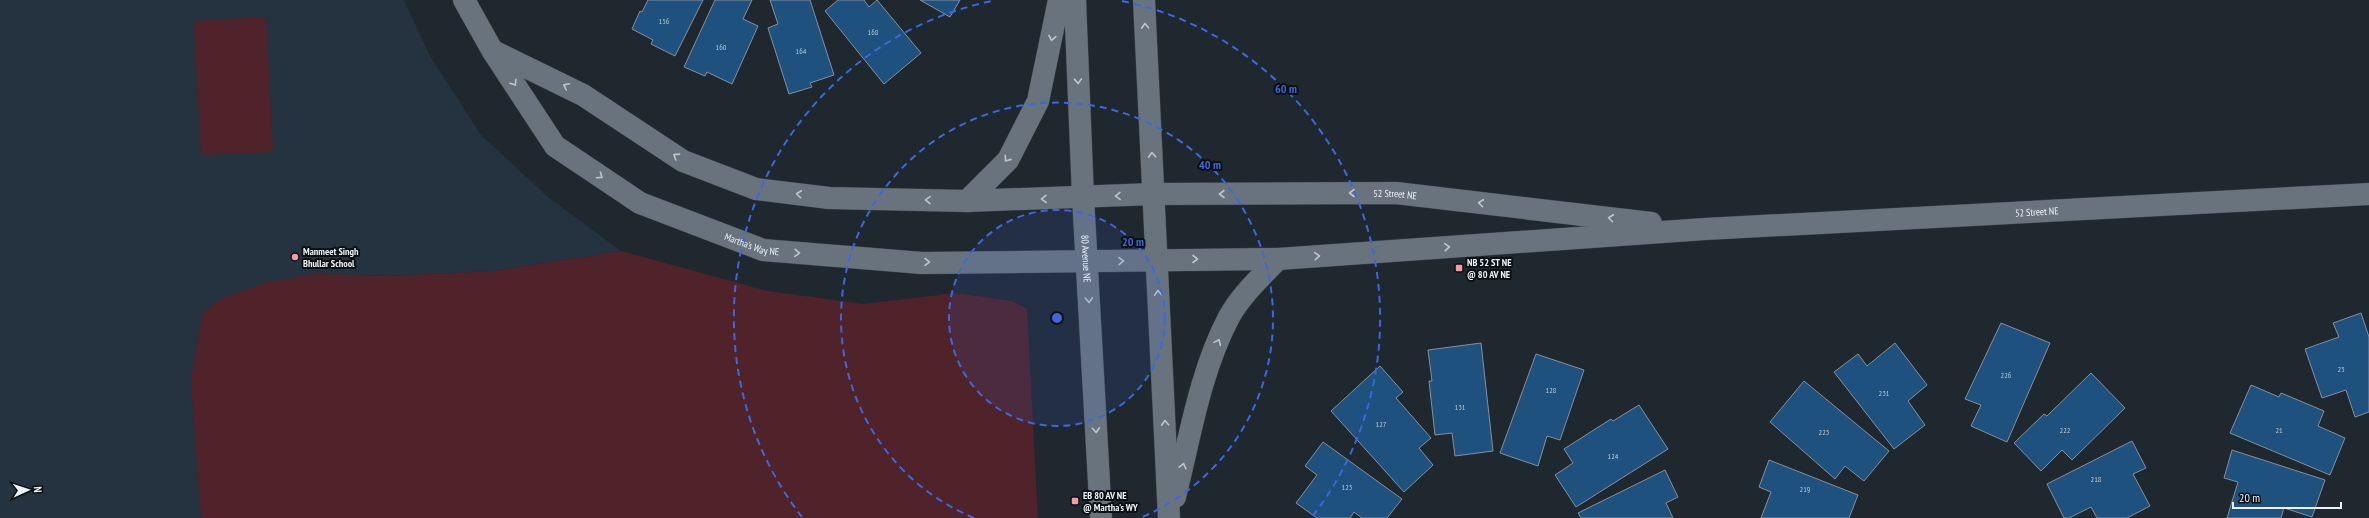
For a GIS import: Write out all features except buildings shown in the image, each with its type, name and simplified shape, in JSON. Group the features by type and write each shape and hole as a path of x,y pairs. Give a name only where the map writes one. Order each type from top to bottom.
{"street":[{"name":"Martha's Way NE","path":"464,0 492,50 555,146 640,203 762,250 922,262 1087,262"},
{"path":"967,202 1008,160 1038,101 1059,0"},
{"name":"80 Avenue NE","path":"1074,0 1083,197 1101,518"},
{"path":"1144,0 1170,518"},
{"path":"492,50 583,95 683,161 756,189 830,198 967,202 1083,197"},
{"name":"52 Street NE","path":"1083,197 1154,194 1396,193 1705,229"},
{"name":"52 Street NE","path":"1087,262 1278,259 1705,229 2369,194"},
{"path":"1170,518 1206,368 1230,316 1250,288 1278,259"}],"shaded area":[{"name":"Manmeet Singh Bhullar School","path":"0,0 404,0 430,56 481,135 548,197 621,251 494,271 389,276 315,274 201,508 201,518 0,518"},
{"path":"266,17 273,152 201,155 194,21"},
{"path":"621,251 768,291 863,304 956,293 1012,301 1027,309 1038,518 201,518 191,380 202,315 218,300 267,282 315,274 389,276 494,271"}],"place":[{"name":"Manmeet Singh Bhullar School","path":"295,257"},
{"name":"NB 52 ST NE @ 80 AV NE","path":"1459,268"},
{"name":"EB 80 AV NE @ Martha's WY","path":"1075,501"}]}
